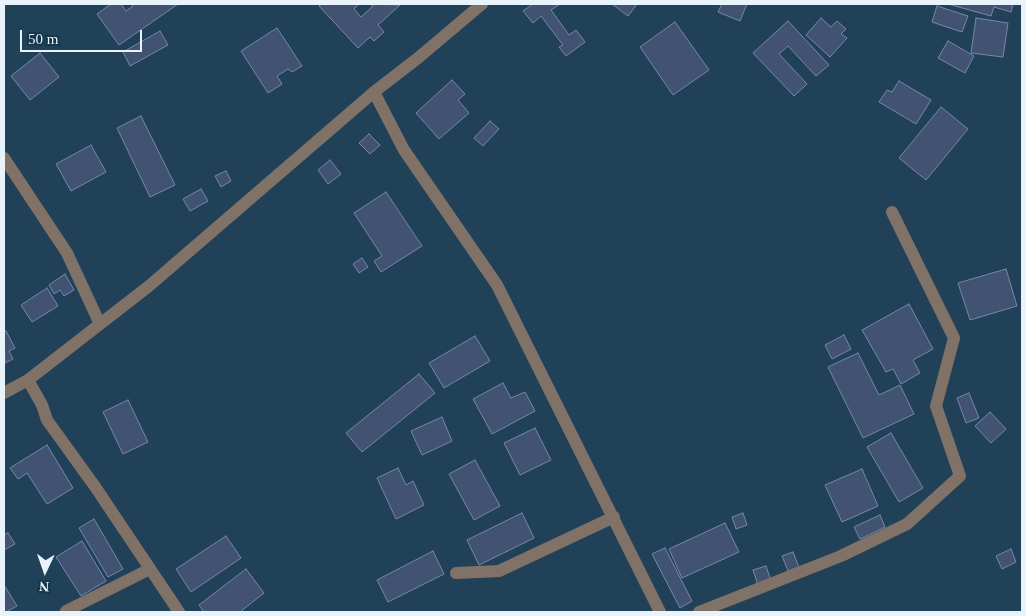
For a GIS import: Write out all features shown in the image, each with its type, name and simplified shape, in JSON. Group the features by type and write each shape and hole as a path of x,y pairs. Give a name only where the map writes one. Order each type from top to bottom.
{"street":[{"path":"4,393 28,380 99,322 148,286 374,92 418,58 479,5"},
{"path":"374,92 404,150 497,285 660,612"},
{"path":"4,158 67,253 99,322"},
{"path":"699,612 841,556 907,524 960,476 936,406 954,338 892,212"},
{"path":"28,380 42,405 47,420 96,488 179,612"},
{"path":"456,573 499,571 614,517"},
{"path":"66,612 150,569"}],"building":[{"path":"111,4 121,4 126,11 133,6 131,4 178,4 119,45 97,14"},
{"path":"322,4 359,4 354,9 361,17 373,6 370,4 400,5 378,25 384,32 374,41 370,37 358,48 319,6"},
{"path":"533,4 560,4 551,10 569,35 576,30 585,42 566,56 559,47 563,45 541,16 533,23 523,11"},
{"path":"612,4 637,4 628,16"},
{"path":"722,4 747,4 740,21 718,12"},
{"path":"948,4 1013,4 1011,12 994,7 991,16"},
{"path":"937,6 968,16 962,32 932,22"},
{"path":"821,18 831,27 837,21 846,29 841,34 847,38 830,57 806,35"},
{"path":"976,18 1008,23 1003,57 971,53"},
{"path":"788,21 829,65 816,76 788,46 779,54 807,84 794,96 753,53"},
{"path":"675,22 709,70 673,95 640,47"},
{"path":"277,28 302,66 292,72 288,69 277,76 282,84 268,93 241,51"},
{"path":"160,31 168,45 130,66 123,52"},
{"path":"948,41 974,56 965,73 938,58"},
{"path":"40,53 59,77 30,100 11,76"},
{"path":"452,80 465,94 458,100 469,113 439,139 416,113"},
{"path":"899,81 931,100 916,124 879,102 887,90 892,92"},
{"path":"941,107 968,129 926,180 899,158"},
{"path":"141,116 175,185 150,197 117,128"},
{"path":"490,121 499,129 483,146 474,138"},
{"path":"369,134 380,145 370,154 359,143"},
{"path":"91,145 106,172 71,191 56,164"},
{"path":"330,160 341,174 328,184 318,170"},
{"path":"226,171 231,181 221,187 215,176"},
{"path":"201,189 208,201 190,211 183,199"},
{"path":"386,192 422,246 381,272 374,261 382,256 354,213"},
{"path":"362,258 368,267 359,273 353,264"},
{"path":"1006,269 1017,306 970,320 958,283"},
{"path":"65,274 74,290 64,296 60,290 54,294 49,285"},
{"path":"47,288 58,306 32,322 21,305"},
{"path":"909,304 933,349 913,360 920,373 901,384 893,369 886,372 862,330"},
{"path":"6,331 15,348 9,351 13,359 5,363 4,333"},
{"path":"844,335 851,349 832,359 825,345"},
{"path":"475,336 490,361 444,388 429,363"},
{"path":"858,353 879,395 900,385 914,414 863,438 828,367"},
{"path":"419,374 435,393 362,452 346,433"},
{"path":"503,383 511,398 525,392 535,411 492,434 473,399"},
{"path":"969,393 979,418 966,423 957,398"},
{"path":"128,400 148,442 123,454 103,412"},
{"path":"990,412 1006,429 991,443 975,426"},
{"path":"442,417 452,441 422,455 411,431"},
{"path":"535,428 551,460 520,475 504,443"},
{"path":"891,433 923,488 899,502 867,447"},
{"path":"47,445 73,488 47,504 27,473 18,479 10,468"},
{"path":"475,460 500,506 474,520 449,474"},
{"path":"398,468 406,485 413,481 424,505 396,519 377,478"},
{"path":"862,469 878,506 842,522 825,485"},
{"path":"522,513 534,538 479,565 467,540"},
{"path":"743,513 747,525 736,529 732,517"},
{"path":"880,515 885,527 860,539 854,527"},
{"path":"94,519 123,569 108,577 79,528"},
{"path":"725,523 739,552 682,578 669,549"},
{"path":"8,533 15,544 4,550 4,535"},
{"path":"226,536 241,558 191,592 176,569"},
{"path":"82,541 106,581 81,596 56,557"},
{"path":"665,548 692,601 680,608 652,554"},
{"path":"1011,549 1016,562 1002,569 996,556"},
{"path":"433,551 444,574 388,602 377,580"},
{"path":"793,552 799,567 788,571 782,556"},
{"path":"766,566 771,581 758,585 753,570"},
{"path":"246,569 264,593 240,612 204,612 199,605"},
{"path":"4,585 17,606 6,612 4,612"}]}
